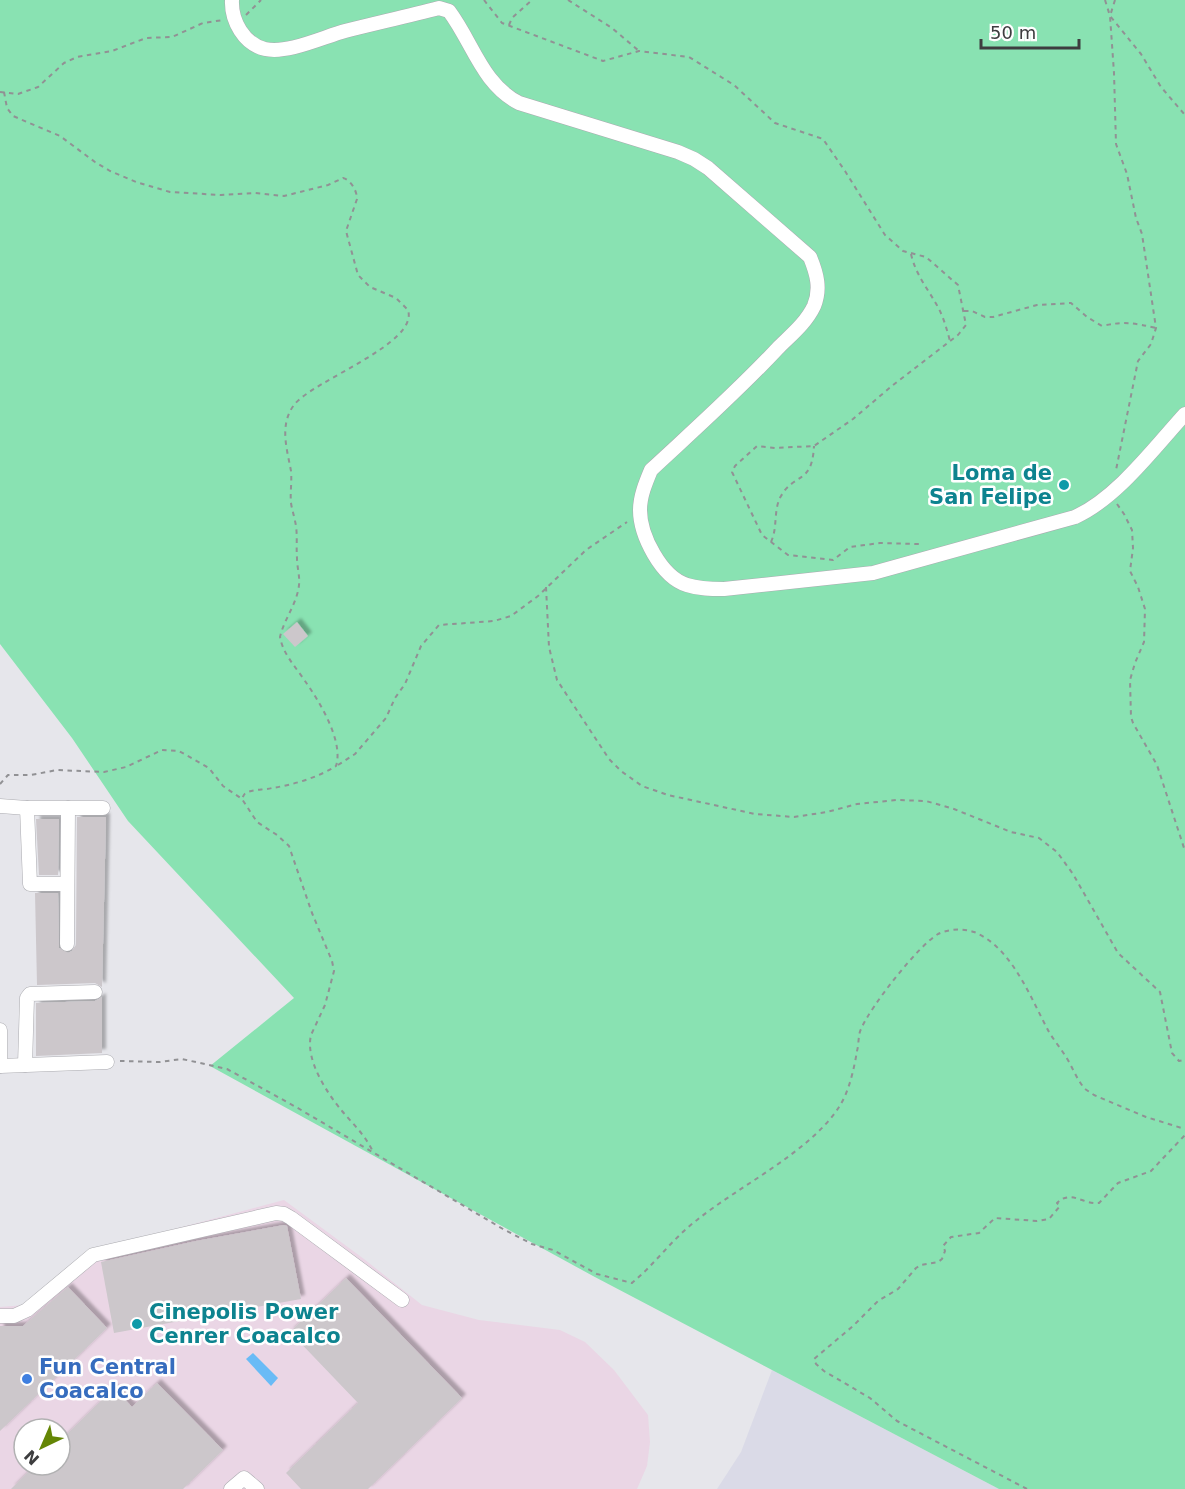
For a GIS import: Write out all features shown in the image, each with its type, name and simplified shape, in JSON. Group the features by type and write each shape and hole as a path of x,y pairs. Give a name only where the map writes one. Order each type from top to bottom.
{"street":[{"path":"232,0 231,9 243,35 253,45 280,50 345,31 440,8 449,11 493,83 504,95 519,103 694,159 708,168 810,258 816,272 819,289 806,319 760,368 651,470 640,510 644,529 652,552 667,573 684,585 724,589 873,573 1075,517 1098,505 1112,493 1185,414"},
{"path":"0,806 103,808"},
{"path":"27,808 30,884 67,884"},
{"path":"67,944 68,808"},
{"path":"25,1065 27,998 30,994 95,992"},
{"path":"0,1030 0,1066 107,1062"},
{"path":"0,1316 14,1316 27,1310 93,1255 276,1213 285,1214 291,1218 402,1300"},
{"path":"231,1489 244,1478 257,1489"}],"path":[{"path":"0,92 18,94 38,87 64,63 74,58 112,51 146,38 172,37 203,23 222,20 236,23 261,0"},
{"path":"484,0 502,23 603,61 639,51 689,57 734,85 775,123 823,139 885,235 903,250 926,257 958,285 966,325 950,341 893,384 853,419 814,447 757,447 735,465 732,472 762,535 788,555 833,560 850,547 880,543 919,544 930,557"},
{"path":"509,25 512,18 532,0"},
{"path":"568,0 612,28 639,51"},
{"path":"1105,0 1110,16 1116,144 1127,174 1136,218 1142,234 1156,328 1152,344 1138,361 1112,493 1132,531 1130,572 1145,609 1144,642 1130,680 1130,712 1132,723 1157,765 1185,850"},
{"path":"1110,16 1115,0"},
{"path":"1110,16 1138,50 1161,87 1185,116"},
{"path":"4,92 6,108 13,116 60,136 95,162 136,182 170,192 221,195 255,193 284,196 328,185 343,178 348,179 357,194 355,210 346,231 355,269 370,287 396,298 405,305 410,315 409,321 399,334 378,352 304,394 293,406 285,427 286,448 291,471 290,493 296,526 299,584 297,595 280,637 290,662 311,691 334,733 339,750 336,766"},
{"path":"911,253 914,267 924,288 945,321 950,341"},
{"path":"963,311 993,317 1037,305 1071,303 1102,326 1116,322 1131,322 1156,328"},
{"path":"771,542 776,530 776,511 781,496 808,472 813,461 814,447"},
{"path":"242,799 244,794 249,792 311,778 355,754 386,718 395,698 405,684 421,646 439,625 505,619 538,596 586,550 623,525 640,510"},
{"path":"546,587 549,647 557,680 609,759 621,771 642,786 668,795 755,814 794,817 857,804 897,800 926,801 954,809 1011,832 1039,838 1057,852 1072,873 1118,953 1160,992 1172,1053 1179,1061 1185,1060"},
{"path":"0,784 8,775 31,775 57,770 104,772 115,770 157,752 174,750 205,764 223,786 242,799 257,822 289,846 312,913 332,961 334,971 325,1005 309,1041 312,1058 329,1094 364,1137 373,1152"},
{"path":"107,1062 160,1062 182,1059 227,1069 437,1188 474,1213 532,1244 553,1250 597,1274 632,1283 695,1221 791,1154 809,1140 832,1116 840,1107 852,1074 860,1031 879,1001 930,940 950,930 972,931 982,936 1019,975 1031,993 1050,1034 1085,1089 1146,1117 1185,1129"},
{"path":"1027,1489 897,1421 874,1401 824,1371 814,1359 878,1301 898,1289 916,1268 942,1259 944,1246 951,1237 979,1233 995,1218 1037,1221 1049,1219 1060,1206 1057,1203 1066,1196 1094,1204 1100,1203 1118,1183 1151,1171 1185,1135"}],"shaded area":[{"path":"284,1200 422,1305 479,1320 560,1330 585,1342 614,1370 648,1415 650,1442 647,1466 637,1489 0,1489 0,1307 26,1305 84,1253"},
{"path":"772,1370 999,1489 717,1489 741,1452"}],"green space":[{"path":"0,0 1185,0 1185,1489 999,1489 593,1276 210,1066 294,998 128,821 72,738 0,644"}],"water":[{"path":"253,1353 278,1378 271,1386 246,1359"}],"building":[{"path":"297,622 308,636 295,647 283,634"},
{"path":"77,817 106,817 102,987 95,983 37,985 35,893 58,893 59,948 68,953 76,945"},
{"path":"36,819 59,819 58,875 39,875"},
{"path":"102,997 102,1053 36,1056 36,1003 95,1001"},
{"path":"287,1226 301,1299 114,1333 101,1262"},
{"path":"346,1278 462,1398 368,1489 301,1489 286,1473 358,1403 290,1332"},
{"name":"Fun Central Coacalco","path":"68,1287 107,1328 0,1431 0,1326 23,1326"},
{"path":"157,1383 223,1450 183,1489 11,1489 23,1477 72,1477 72,1429 114,1388 132,1407"}],"place":[{"name":"Loma de San Felipe","path":"1064,485"},
{"name":"Cinepolis Power Cenrer Coacalco","path":"137,1324"},
{"name":"Fun Central Coacalco","path":"27,1379"}]}
